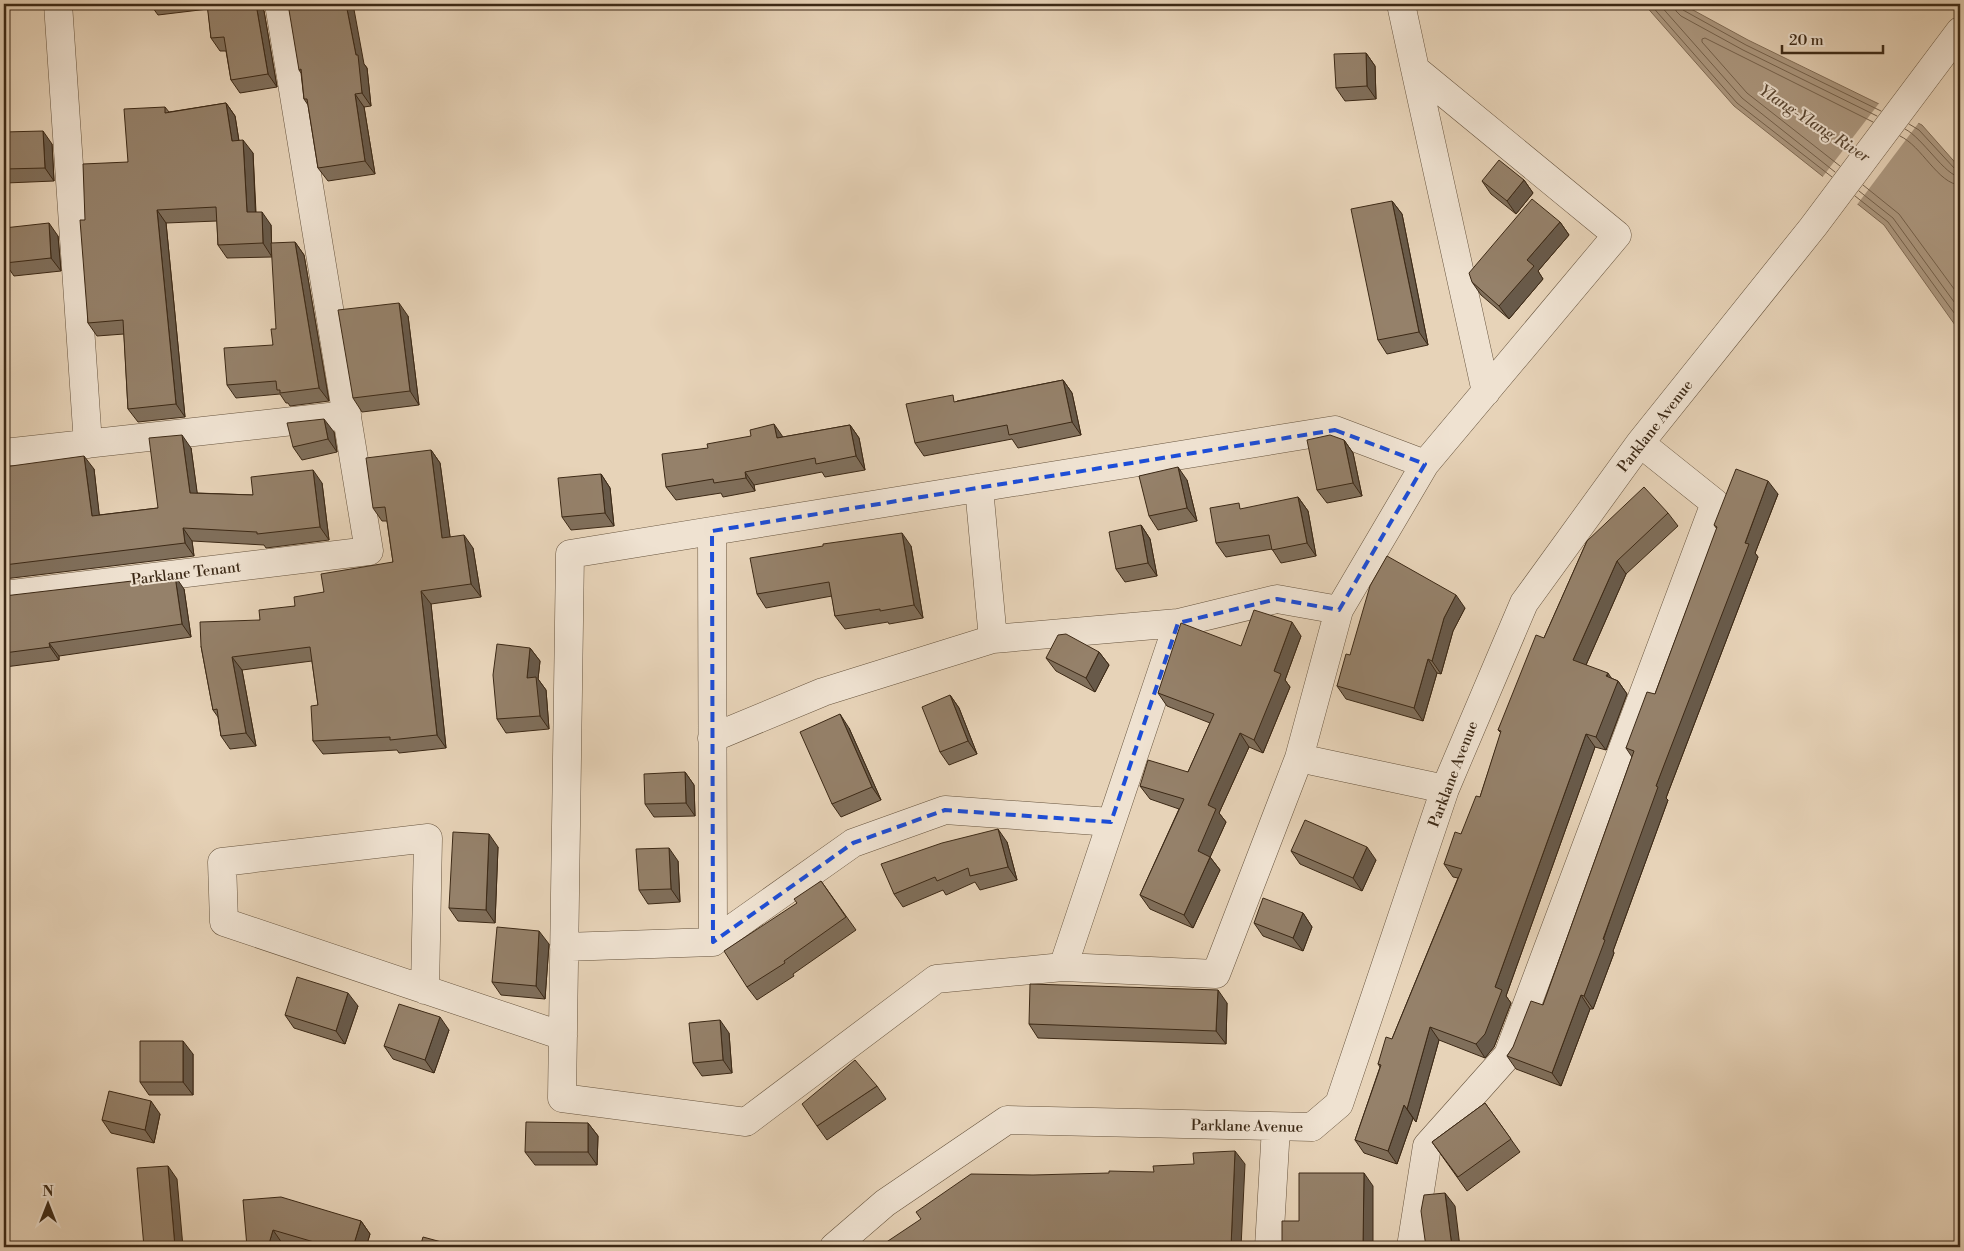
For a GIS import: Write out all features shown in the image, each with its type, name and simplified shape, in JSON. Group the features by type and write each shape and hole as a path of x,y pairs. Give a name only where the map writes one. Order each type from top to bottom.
{"street":[{"path":"58,4 88,444"},
{"path":"4,454 347,415 279,4"},
{"path":"1401,4 1486,392"},
{"name":"Parklane Avenue","path":"834,1247 885,1203 1007,1120 1312,1127 1339,1104 1445,789 1524,603 1640,443 1813,227 1960,30"},
{"path":"1415,69 1617,235 1425,464 1339,610 1299,758 1216,974 1063,967 936,979 746,1122 562,1098 570,554 1335,430 1425,464"},
{"name":"Parklane Tenant","path":"4,595 369,551 347,415"},
{"path":"1411,1247 1427,1146 1508,1055 1715,503 1640,443"},
{"path":"979,488 993,639"},
{"path":"712,531 713,942"},
{"path":"712,738 823,692 993,639 1178,623 1278,599 1339,610"},
{"path":"1063,967 1178,623"},
{"path":"1299,758 1445,789"},
{"path":"564,947 713,942 853,843 945,810 1111,822"},
{"path":"425,990 428,838 222,862 224,922 425,990 563,1036"},
{"path":"1270,1247 1276,1127"}],"highlighted area":[{"path":"1335,430 1425,464 1339,610 1277,599 1178,623 1111,822 945,810 853,843 713,942 712,531"}],"water":[{"name":"Ylang-Ylang River","path":"1644,4 1682,4 1748,40 1922,125 1960,168 1960,332 1884,225 1734,106"}],"pier":[{"path":"1880,102 1920,121 1856,206 1821,179"}],"building":[{"path":"207,4 256,4 268,74 231,80 224,37 211,38"},
{"path":"288,4 346,4 356,55 358,55 362,93 355,94 365,161 318,168 307,99 304,99 301,69 299,70"},
{"path":"1366,53 1367,86 1336,88 1334,54"},
{"path":"226,103 232,141 243,140 247,212 262,212 263,243 218,245 216,207 157,210 176,404 128,409 123,320 88,323 80,220 85,220 83,164 128,162 124,109 165,107 165,113"},
{"path":"43,131 45,168 4,169 4,132"},
{"path":"1499,160 1524,180 1507,201 1482,181"},
{"path":"1532,199 1560,222 1527,260 1534,266 1499,306 1472,282 1469,273"},
{"path":"1392,201 1419,332 1378,340 1351,209"},
{"path":"49,223 51,258 5,263 4,228"},
{"path":"295,242 319,388 280,393 280,390 277,390 276,381 227,385 224,348 273,345 271,329 276,329 271,243"},
{"path":"399,303 410,391 353,398 338,310"},
{"path":"1063,380 1072,422 1009,435 1007,425 915,443 906,404 953,395 954,402"},
{"path":"324,419 328,439 293,447 287,423"},
{"path":"774,424 777,438 850,425 856,456 816,464 815,458 745,472 746,478 714,483 713,479 666,487 662,454 708,448 707,444 751,436 750,430"},
{"path":"182,435 190,493 253,495 251,477 313,470 320,527 257,534 257,532 183,528 185,543 4,565 4,467 84,456 92,516 158,508 149,438"},
{"path":"1330,435 1344,440 1353,483 1317,490 1307,440"},
{"path":"431,450 442,538 464,535 471,584 421,591 437,735 390,740 390,737 313,741 311,706 318,705 310,647 232,657 246,733 221,736 217,709 213,710 201,646 200,622 260,620 259,610 295,606 294,597 324,592 321,574 393,562 385,507 373,508 366,458"},
{"path":"1178,467 1187,508 1149,516 1139,476"},
{"path":"1736,469 1768,481 1745,543 1749,544 1656,786 1658,787 1603,939 1605,940 1584,996 1581,995 1552,1073 1507,1056 1513,1047 1531,1001 1543,1005 1634,751 1626,748 1647,692 1655,694 1717,527 1714,525"},
{"path":"601,474 605,513 562,517 558,478"},
{"path":"1644,487 1668,513 1617,561 1573,660 1608,673 1606,676 1618,681 1596,737 1586,734 1495,987 1502,990 1485,1034 1476,1044 1430,1027 1407,1109 1404,1105 1388,1151 1355,1140 1381,1065 1378,1064 1386,1037 1392,1039 1462,869 1444,864 1455,832 1461,834 1476,796 1480,797 1501,731 1498,730 1536,635 1544,638 1587,541"},
{"path":"1298,497 1307,543 1272,550 1269,535 1216,543 1210,508 1239,503 1240,509"},
{"path":"1141,525 1148,563 1116,569 1109,532"},
{"path":"902,533 914,605 835,616 829,582 757,594 750,558 823,546 823,544"},
{"path":"1387,556 1456,595 1444,618 1432,661 1428,659 1414,708 1337,686 1346,654 1350,655 1370,586"},
{"path":"175,576 182,624 49,643 50,647 4,653 4,596"},
{"path":"1254,610 1292,622 1274,671 1281,674 1254,740 1240,733 1208,805 1216,809 1198,851 1210,857 1184,915 1140,895 1184,799 1140,786 1148,760 1188,772 1214,714 1158,693 1181,623 1241,646"},
{"path":"1066,634 1099,652 1086,678 1046,658 1058,635"},
{"path":"497,644 530,648 527,678 536,677 540,716 497,719 493,675"},
{"path":"950,695 968,741 940,752 922,707"},
{"path":"840,714 872,787 832,804 800,732"},
{"path":"685,772 686,803 645,804 644,774"},
{"path":"1305,820 1367,847 1353,878 1291,851"},
{"path":"998,829 1008,867 970,876 968,868 937,881 935,877 894,894 881,864 942,843"},
{"path":"453,832 489,834 486,910 449,908"},
{"path":"669,848 671,889 639,890 636,849"},
{"path":"821,881 846,917 784,961 785,963 747,987 724,951 797,903 794,899"},
{"path":"1263,898 1303,913 1293,938 1254,923"},
{"path":"497,927 539,931 536,986 492,982"},
{"path":"297,977 348,993 336,1031 285,1015"},
{"path":"1030,984 1218,990 1216,1031 1029,1024"},
{"path":"399,1004 440,1017 425,1060 384,1046"},
{"path":"720,1020 723,1060 693,1063 689,1023"},
{"path":"140,1041 183,1041 183,1082 140,1082"},
{"path":"855,1060 877,1086 817,1126 802,1104"},
{"path":"109,1091 151,1101 145,1130 102,1120"},
{"path":"1485,1103 1511,1139 1458,1177 1432,1142"},
{"path":"526,1122 588,1123 588,1152 525,1152"},
{"path":"1235,1151 1231,1247 879,1247 921,1219 916,1212 971,1174 1033,1175 1109,1173 1109,1171 1154,1172 1153,1166 1194,1164 1193,1153"},
{"path":"168,1166 175,1247 144,1247 137,1168"},
{"path":"1299,1173 1364,1173 1363,1247 1282,1247 1282,1221 1299,1221"},
{"path":"1445,1193 1452,1247 1426,1247 1421,1211 1424,1195"},
{"path":"281,1197 361,1221 353,1247 331,1247 273,1230 268,1247 247,1247 243,1200"},
{"path":"423,1237 460,1247 420,1247"}]}
